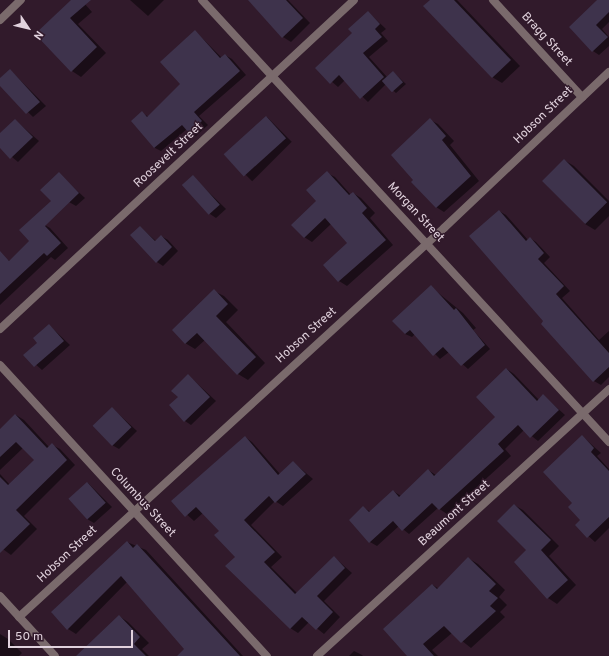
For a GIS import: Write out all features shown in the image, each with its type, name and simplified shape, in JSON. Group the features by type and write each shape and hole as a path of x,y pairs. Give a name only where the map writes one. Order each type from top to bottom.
{"street":[{"path":"0,20 21,0"},
{"name":"Morgan Street","path":"202,0 609,442"},
{"name":"Roosevelt Street","path":"0,329 354,0"},
{"name":"Bragg Street","path":"493,0 582,97"},
{"name":"Hobson Street","path":"19,617 427,244 609,72"},
{"name":"Columbus Street","path":"0,366 267,656"},
{"name":"Beaumont Street","path":"317,656 609,389"},
{"path":"0,598 55,656"}],"building":[{"path":"71,0 91,0 70,18 97,47 71,72 35,34"},
{"path":"248,0 286,0 303,18 282,38"},
{"path":"430,0 454,0 511,60 492,78 423,6"},
{"path":"597,0 609,0 609,12 596,25 608,37 592,52 569,27"},
{"path":"368,11 380,24 375,29 382,37 363,53 384,77 360,99 339,75 330,84 315,68 352,33 348,29"},
{"path":"195,30 220,58 225,54 240,71 194,112 202,121 189,133 182,125 154,148 131,121 142,111 147,117 180,84 160,62"},
{"path":"10,69 40,102 26,114 0,86 0,78"},
{"path":"393,71 403,82 392,92 382,81"},
{"path":"266,116 286,138 244,176 224,154"},
{"path":"430,118 446,136 442,140 471,176 436,208 411,182 413,180 391,155"},
{"path":"15,119 33,137 10,159 0,148 0,133"},
{"path":"564,159 607,202 585,224 542,181"},
{"path":"327,171 349,195 353,192 367,208 362,213 386,240 338,282 323,265 347,243 325,218 304,238 291,225 316,201 306,190"},
{"path":"59,172 79,193 45,226 61,243 47,256 44,253 0,294 0,251 9,261 29,241 19,230 51,201 40,190"},
{"path":"193,175 220,205 209,215 182,185"},
{"path":"499,210 526,241 530,237 544,253 538,259 564,286 556,294 609,353 609,367 593,382 541,324 543,321 469,236"},
{"path":"140,226 155,241 161,235 172,247 156,263 130,235"},
{"path":"431,285 454,310 456,308 485,345 461,366 443,347 433,356 410,330 405,334 392,321"},
{"path":"214,289 228,304 216,316 256,357 237,375 197,333 185,344 172,330"},
{"path":"49,324 64,341 34,367 23,355 37,343 33,338"},
{"path":"506,368 537,401 543,394 559,410 530,438 518,425 498,444 504,451 439,510 432,503 402,531 393,521 369,543 349,520 363,506 369,512 393,490 399,497 428,469 434,476 460,451 495,417 476,397"},
{"path":"188,374 210,397 184,422 169,405 178,397 171,391"},
{"path":"112,407 131,427 112,446 93,426"},
{"path":"15,414 47,448 52,443 67,460 16,510 30,524 0,553 0,477 8,485 34,460 16,442 0,457 0,429"},
{"path":"582,435 594,448 591,452 609,471 609,517 587,538 575,525 580,520 568,507 572,503 543,472"},
{"path":"245,436 278,475 293,461 306,474 275,503 269,496 244,520 275,552 264,562 295,594 334,556 345,568 317,596 333,612 316,630 302,617 290,629 225,566 235,557 214,535 219,531 196,507 185,517 171,501"},
{"path":"87,482 106,503 87,520 68,499"},
{"path":"514,504 551,540 541,550 568,580 547,599 514,562 526,550 497,521"},
{"path":"127,541 133,548 137,544 240,656 177,656 184,649 121,576 67,630 51,612"},
{"path":"468,557 496,584 489,591 498,598 490,606 496,611 461,643 444,626 423,644 434,656 407,656 383,629 432,584 437,589"},
{"path":"119,615 140,637 134,644 146,656 76,656"}]}
